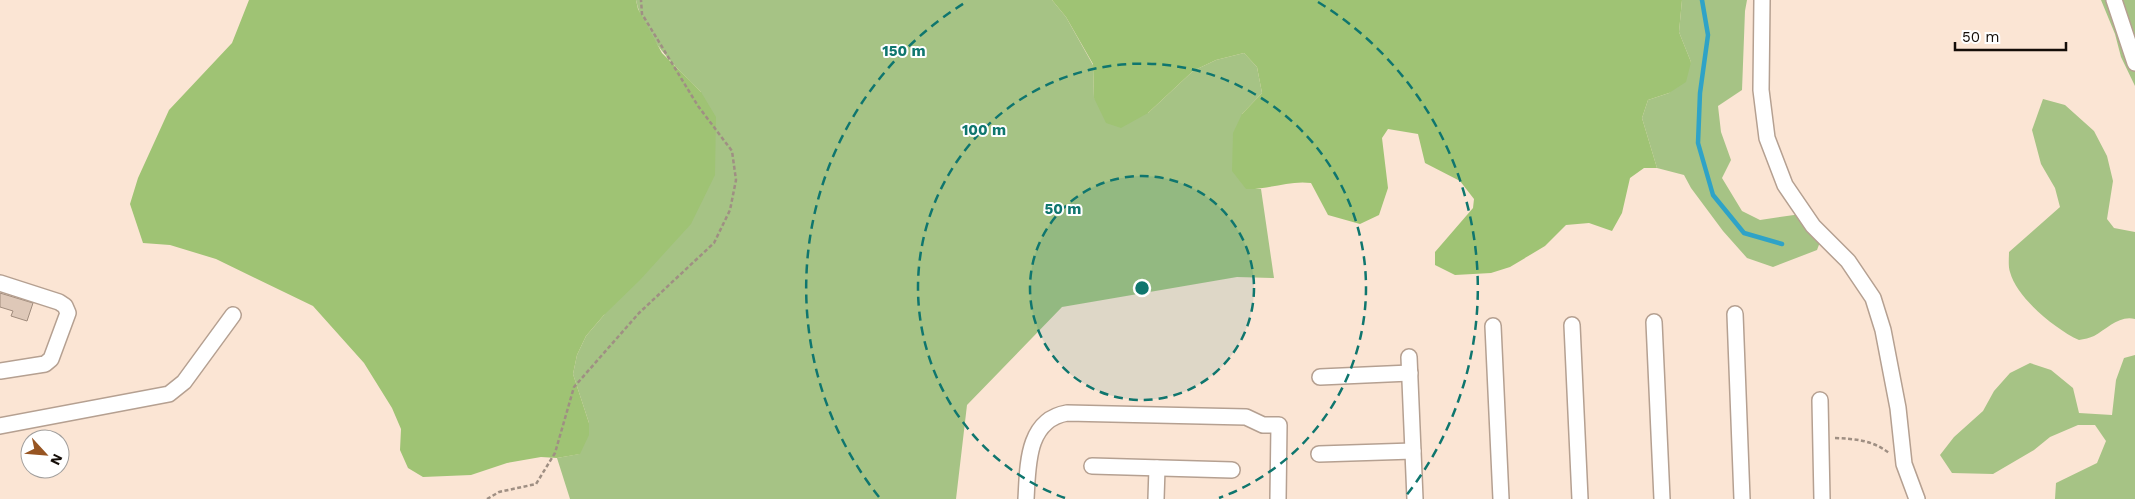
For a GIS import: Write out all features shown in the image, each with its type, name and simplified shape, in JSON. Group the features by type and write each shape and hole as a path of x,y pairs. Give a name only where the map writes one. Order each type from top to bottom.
{"street":[{"path":"1762,0 1761,90 1767,138 1785,184 1813,226 1848,261 1873,298 1883,330 1898,408 1904,464 1917,499"},
{"path":"2114,0 2135,63"},
{"path":"0,283 59,302 65,306 68,313 51,358 45,364 0,372"},
{"path":"1735,314 1742,499"},
{"path":"0,426 169,394 184,382 233,315"},
{"path":"1654,322 1662,499"},
{"path":"1572,325 1580,499"},
{"path":"1493,326 1501,499"},
{"path":"1409,357 1415,499"},
{"path":"1320,377 1410,373"},
{"path":"1820,400 1822,499"},
{"path":"1026,499 1029,460 1033,441 1046,422 1059,414 1246,417 1263,425 1279,425 1278,499"},
{"path":"1319,454 1413,451"},
{"path":"1092,466 1232,470"},
{"path":"1156,468 1156,499"}],"path":[{"path":"487,499 498,492 536,484 555,453 574,388 639,313 714,243 730,210 736,180 732,151 698,106 642,14 641,0"},
{"path":"1821,438 1862,439 1878,444 1904,464"}],"green space":[{"path":"249,0 636,0 638,9 662,53 701,92 716,117 715,175 691,224 586,336 577,355 573,374 589,423 589,435 580,454 557,458 541,457 507,463 471,475 423,477 408,468 400,450 401,429 392,408 364,363 313,306 216,259 170,245 143,243 130,204 138,178 169,110 232,43"},
{"path":"636,0 1052,0 1066,17 1093,65 1094,98 1148,113 1193,71 1216,60 1244,53 1257,67 1262,93 1242,114 1246,189 1261,189 1274,278 1237,277 1062,307 967,405 956,499 570,499 557,458 579,454 589,423 573,374 577,355 586,336 604,315 701,92 653,39 640,14"},
{"path":"1052,0 1682,0 1679,32 1691,62 1686,82 1669,93 1648,100 1642,118 1657,168 1644,168 1630,178 1622,213 1612,231 1589,223 1566,225 1545,246 1510,267 1491,273 1455,275 1435,265 1435,252 1473,208 1474,199 1460,181 1425,163 1418,134 1388,129 1382,138 1388,188 1379,215 1360,224 1328,215 1311,183 1303,182 1246,189 1232,171 1233,133 1242,114 1262,93 1257,67 1244,53 1216,60 1193,71 1148,113 1121,128 1106,123 1094,98 1093,64 1066,17"},
{"path":"1682,0 1747,0 1742,90 1718,106 1721,132 1731,160 1722,178 1742,211 1760,220 1801,214 1820,242 1817,250 1773,267 1747,258 1723,231 1691,188 1684,175 1657,168 1642,118 1648,100 1669,93 1691,62 1679,32"},
{"path":"2101,0 2135,0 2135,86 2121,57 2115,34"},
{"path":"2043,99 2065,105 2094,131 2107,156 2113,181 2107,219 2114,228 2135,232 2135,319 2129,318 2118,321 2094,336 2079,340 2048,321 2038,312 2020,292 2009,267 2009,252 2060,207 2055,188 2041,164 2032,130"},
{"path":"2135,355 2135,499 2055,499 2056,483 2097,463 2106,441 2095,425 2078,425 2050,437 2034,450 1993,474 1952,473 1940,455 1954,437 1983,411 1994,391 2010,373 2030,363 2051,370 2073,388 2079,413 2112,415 2116,380 2124,358"}],"building":[{"path":"0,293 33,303 27,321 11,316 13,311 0,307"}],"waterway":[{"path":"1702,0 1708,35 1700,93 1698,143 1713,195 1744,233 1782,244"}]}
